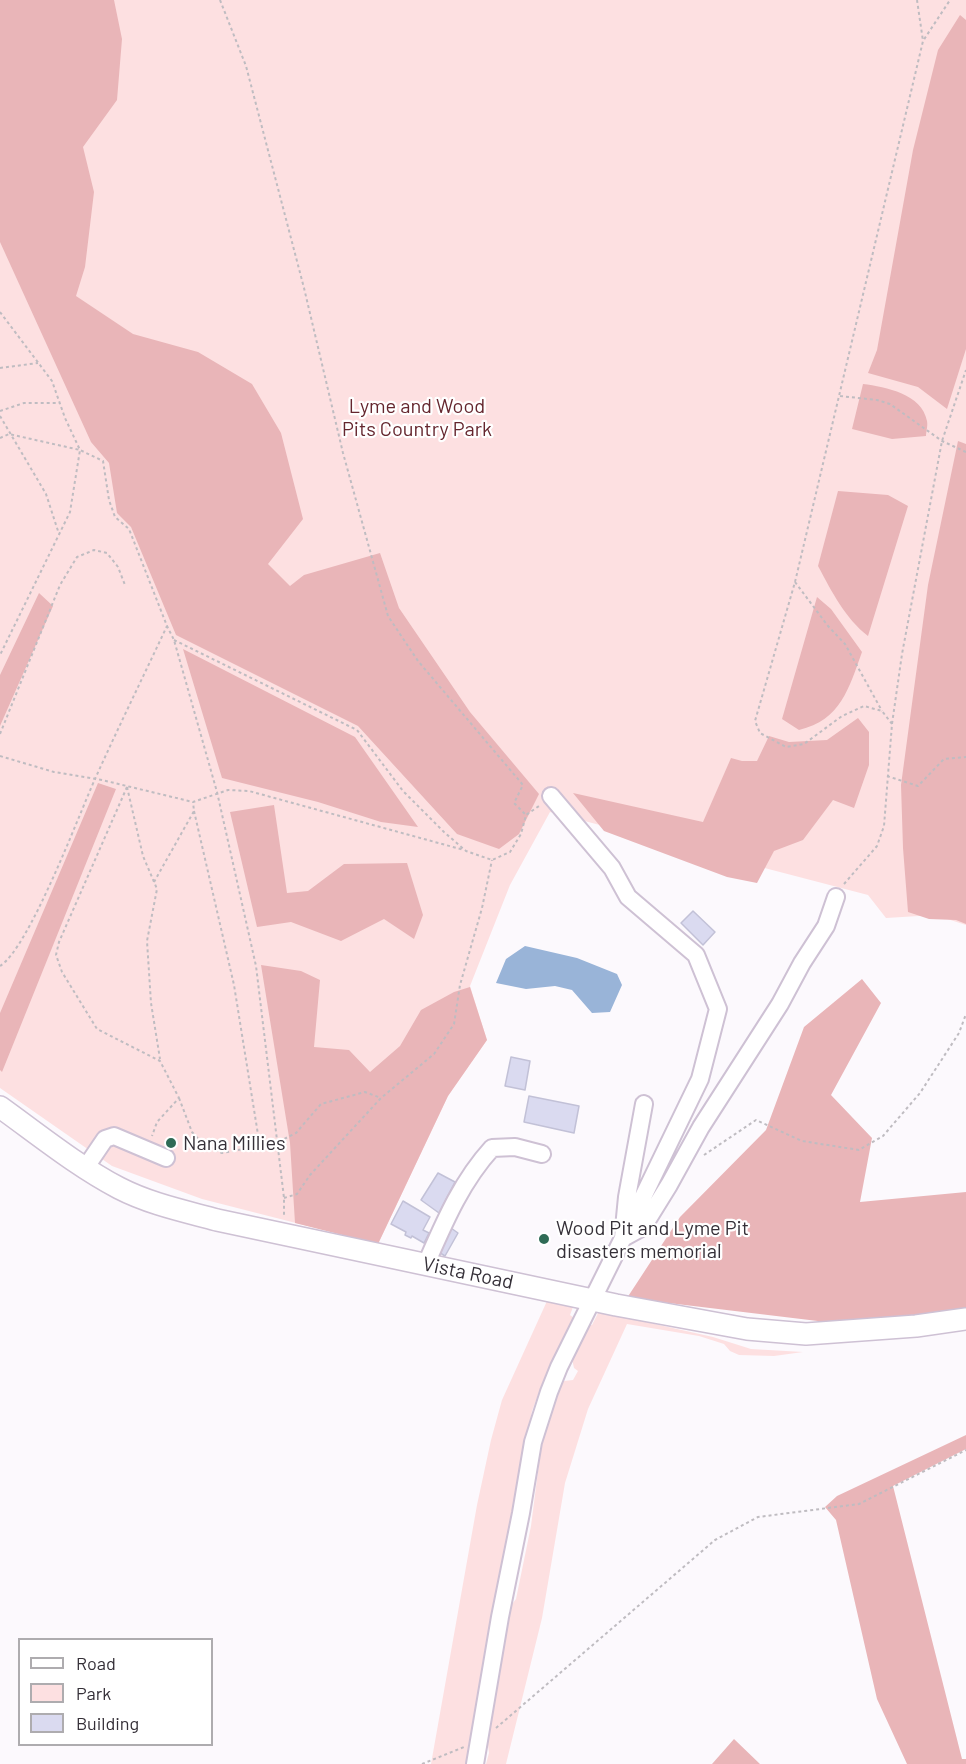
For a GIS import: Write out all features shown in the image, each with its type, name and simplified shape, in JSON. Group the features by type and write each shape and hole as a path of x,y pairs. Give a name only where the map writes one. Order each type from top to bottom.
{"main road":[{"name":"Vista Road","path":"0,1107 120,1188 156,1203 217,1220 282,1232 591,1300 747,1329 806,1334 916,1326 966,1319"}],"lane":[{"path":"476,1764 500,1617 533,1442 549,1392 591,1300 700,1078 718,1009 696,955 628,897 612,868 551,796"},
{"path":"623,1238 643,1227 701,1127 780,1004 825,926 836,897"},
{"path":"623,1238 627,1197 644,1104"},
{"path":"86,1167 105,1138 114,1136 166,1158"},
{"path":"426,1264 446,1219 474,1168 492,1148 515,1147 542,1154"}],"path":[{"path":"220,0 246,66 304,288 343,453 388,616 418,661 523,785 514,803 526,815"},
{"path":"882,711 864,706 842,716 804,744 786,747 760,733 755,721 795,582 922,41 917,0"},
{"path":"922,41 950,0"},
{"path":"0,312 52,381 80,450 70,512 0,655"},
{"path":"0,368 38,363"},
{"path":"836,897 847,879 877,846 884,826 891,724 902,654 942,441 966,370"},
{"path":"839,396 877,400 890,405 942,441 966,452"},
{"path":"0,411 24,403 60,403"},
{"path":"0,416 46,494 60,534"},
{"path":"0,438 9,434 80,450 103,461 109,500 115,517 129,529 174,640 217,792 256,966 284,1198 282,1232"},
{"path":"0,734 60,585 76,557 94,549 107,553 117,567 125,585"},
{"path":"795,582 828,626 845,644 891,724"},
{"path":"0,966 8,961 31,924 95,779 167,626"},
{"path":"174,640 357,729 403,791 466,851"},
{"path":"0,756 54,772 102,780 193,802 217,792 249,791 492,860 510,852 521,834 526,815 551,796"},
{"path":"887,776 918,786 944,759 966,757"},
{"path":"127,786 144,856 157,889 147,941 151,1003 160,1060 192,1132 204,1145 222,1153 260,1147 276,1143 296,1133 321,1104 365,1092 381,1098"},
{"path":"127,786 58,942 56,955 62,972 97,1029 160,1060"},
{"path":"193,802 234,985 260,1147"},
{"path":"154,882 194,810"},
{"path":"284,1198 297,1194 310,1175 381,1098 434,1054 454,1024 460,985 482,908 492,860"},
{"path":"779,1131 802,1141 859,1150 883,1136 920,1093 959,1033 966,1014"},
{"path":"146,1150 157,1122 178,1098"},
{"path":"422,1764 480,1742 715,1540 758,1517 859,1504 966,1450"}],"green space":[{"name":"Lyme and Wood Pits Country Park","path":"0,0 966,0 966,925 935,915 886,918 868,895 550,812 510,885 470,986 487,1040 448,1096 378,1244 202,1199 112,1166 0,1088"},
{"path":"547,1301 573,1307 570,1315 574,1318 532,1411 469,1764 431,1764 477,1505 491,1440 502,1400"},
{"path":"598,1313 713,1337 751,1349 803,1352 774,1356 739,1355 730,1351 724,1344 699,1336 627,1324 588,1409 565,1483 542,1618 506,1764 486,1764 489,1753 487,1737 503,1616 516,1599 531,1526 542,1440 560,1385 564,1381 573,1380 578,1371 574,1368 572,1359 588,1325 592,1325"}],"shaded area":[{"path":"0,0 114,0 122,39 117,100 83,147 94,192 85,267 76,296 133,334 198,352 252,384 281,433 303,519 268,564 290,586 304,575 380,553 399,608 470,712 539,794 519,834 499,849 457,834 358,726 176,635 131,527 117,513 109,463 91,442 0,242"},
{"path":"960,15 966,20 966,349 947,409 918,387 868,373 877,350 913,150 938,50"},
{"path":"863,384 882,387 911,398 924,412 927,421 926,436 892,439 852,429"},
{"path":"958,441 966,444 966,924 956,920 929,919 908,912 901,785 928,585"},
{"path":"838,491 888,495 908,506 868,636 846,613 818,566"},
{"path":"39,593 53,606 0,726 0,675"},
{"path":"817,597 831,609 862,652 853,678 834,710 825,719 799,730 782,719"},
{"path":"183,649 355,737 418,827 381,822 318,802 222,778"},
{"path":"858,718 869,732 869,765 854,808 833,800 803,840 774,851 757,883 727,877 604,831 573,793 703,822 731,758 757,761 769,736 789,742 827,740"},
{"path":"98,783 116,789 2,1072 0,1070 0,1013"},
{"path":"274,805 287,893 308,891 344,864 407,863 423,915 414,939 384,919 341,941 291,922 257,927 230,812"},
{"path":"261,965 301,971 320,980 314,1047 349,1050 370,1072 400,1046 421,1010 454,992 470,987 487,1040 448,1096 378,1244 295,1223 290,1143"},
{"path":"862,979 881,1003 831,1095 872,1138 860,1202 966,1192 966,1316 884,1329 627,1298 680,1217 766,1130 804,1027"},
{"path":"966,1435 966,1449 893,1486 962,1759 966,1759 966,1764 907,1764 877,1699 836,1520 825,1507 837,1496"},
{"path":"734,1739 760,1764 712,1764"}],"water":[{"path":"525,946 577,958 617,974 622,985 610,1012 592,1013 572,990 555,986 526,989 496,983 506,959"}],"building":[{"path":"693,911 715,932 703,945 681,923"},
{"path":"511,1057 530,1061 525,1090 505,1086"},
{"path":"529,1096 579,1106 574,1133 524,1122"},
{"path":"438,1173 455,1182 439,1213 421,1200"},
{"path":"403,1201 430,1217 423,1230 429,1233 424,1243 405,1235 406,1232 391,1224"},
{"path":"451,1228 458,1233 445,1256 437,1251"}],"place":[{"name":"Nana Millies","path":"171,1143"},
{"name":"Wood Pit and Lyme Pit disasters memorial","path":"544,1239"}]}
